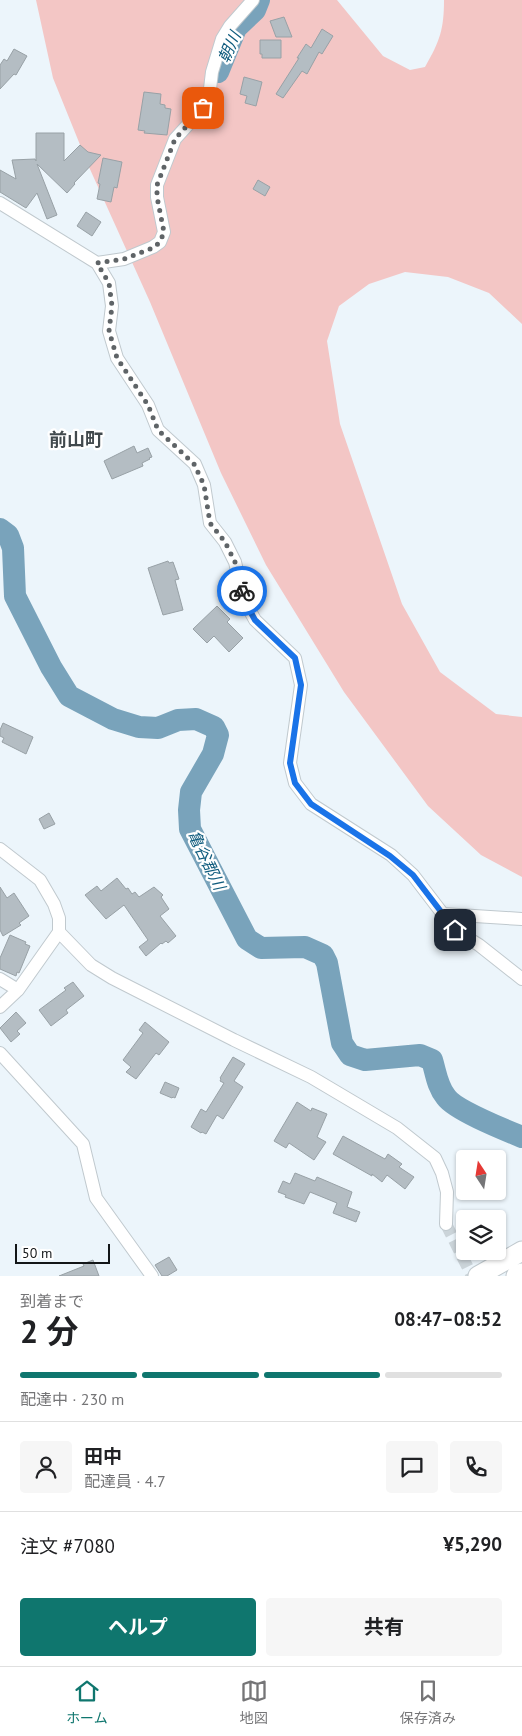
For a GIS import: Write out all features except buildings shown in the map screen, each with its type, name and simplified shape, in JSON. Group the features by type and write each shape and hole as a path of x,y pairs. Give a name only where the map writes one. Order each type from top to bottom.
{"highway":[{"path":"478,1276 522,1251"},
{"path":"516,1276 522,1272"}],"street":[{"path":"97,263 124,259 153,248 160,242 164,232 157,197 157,185 175,139 203,108 209,97 212,72 222,39 230,26 253,0"},
{"path":"0,204 97,263 109,283 112,306 109,331 117,358 148,405 158,430 194,464 204,485 210,523 225,542 235,562 244,600 255,620 295,658 301,685 290,763 295,783 311,804 390,856 413,875 455,930 479,944 522,979"},
{"path":"0,849 40,880 54,904 59,918 59,932 18,990 0,1007"},
{"path":"443,914 522,919"},
{"path":"59,932 90,965 112,978 311,1077 397,1128 435,1158 442,1173 447,1192 446,1224"},
{"path":"0,979 18,990"},
{"path":"0,1053 82,1144 96,1198 152,1276"}],"shaded area":[{"path":"36,0 337,0 383,56 410,70 425,67 434,50 442,27 444,0 522,0 522,324 489,293 448,277 405,272 369,284 339,306 327,341 340,424 402,604 440,672 496,714 522,717 522,877 481,855 428,806 344,692 266,565 221,473 150,302 89,167 53,78"}],"waterway":[{"name":"朝川","path":"218,72 236,28 255,10 259,0"},
{"name":"亀谷郡川","path":"0,529 8,535 13,548 15,596 51,667 69,696 113,719 139,727 158,728 178,720 196,719 214,727 218,735 213,754 191,792 189,810 190,829 247,939 261,948 305,947 323,955 327,963 342,1043 350,1055 365,1060 420,1055 432,1060 441,1088 451,1102 481,1119 522,1137"}],"tunnel":[{"path":"446,1224 472,1276"}],"way so far":[{"path":"203,108 175,139 157,185 157,197 164,232 160,242 153,248 124,259 97,263 109,283 112,306 109,331 117,358 148,405 158,430 194,464 204,485 210,523 225,542 235,562 242,591"}],"district":[{"name":"前山町","path":"76,440"}],"route":[{"path":"242,591 244,600 255,620 295,658 301,685 290,763 295,783 311,804 390,856 413,875 455,930"}]}
